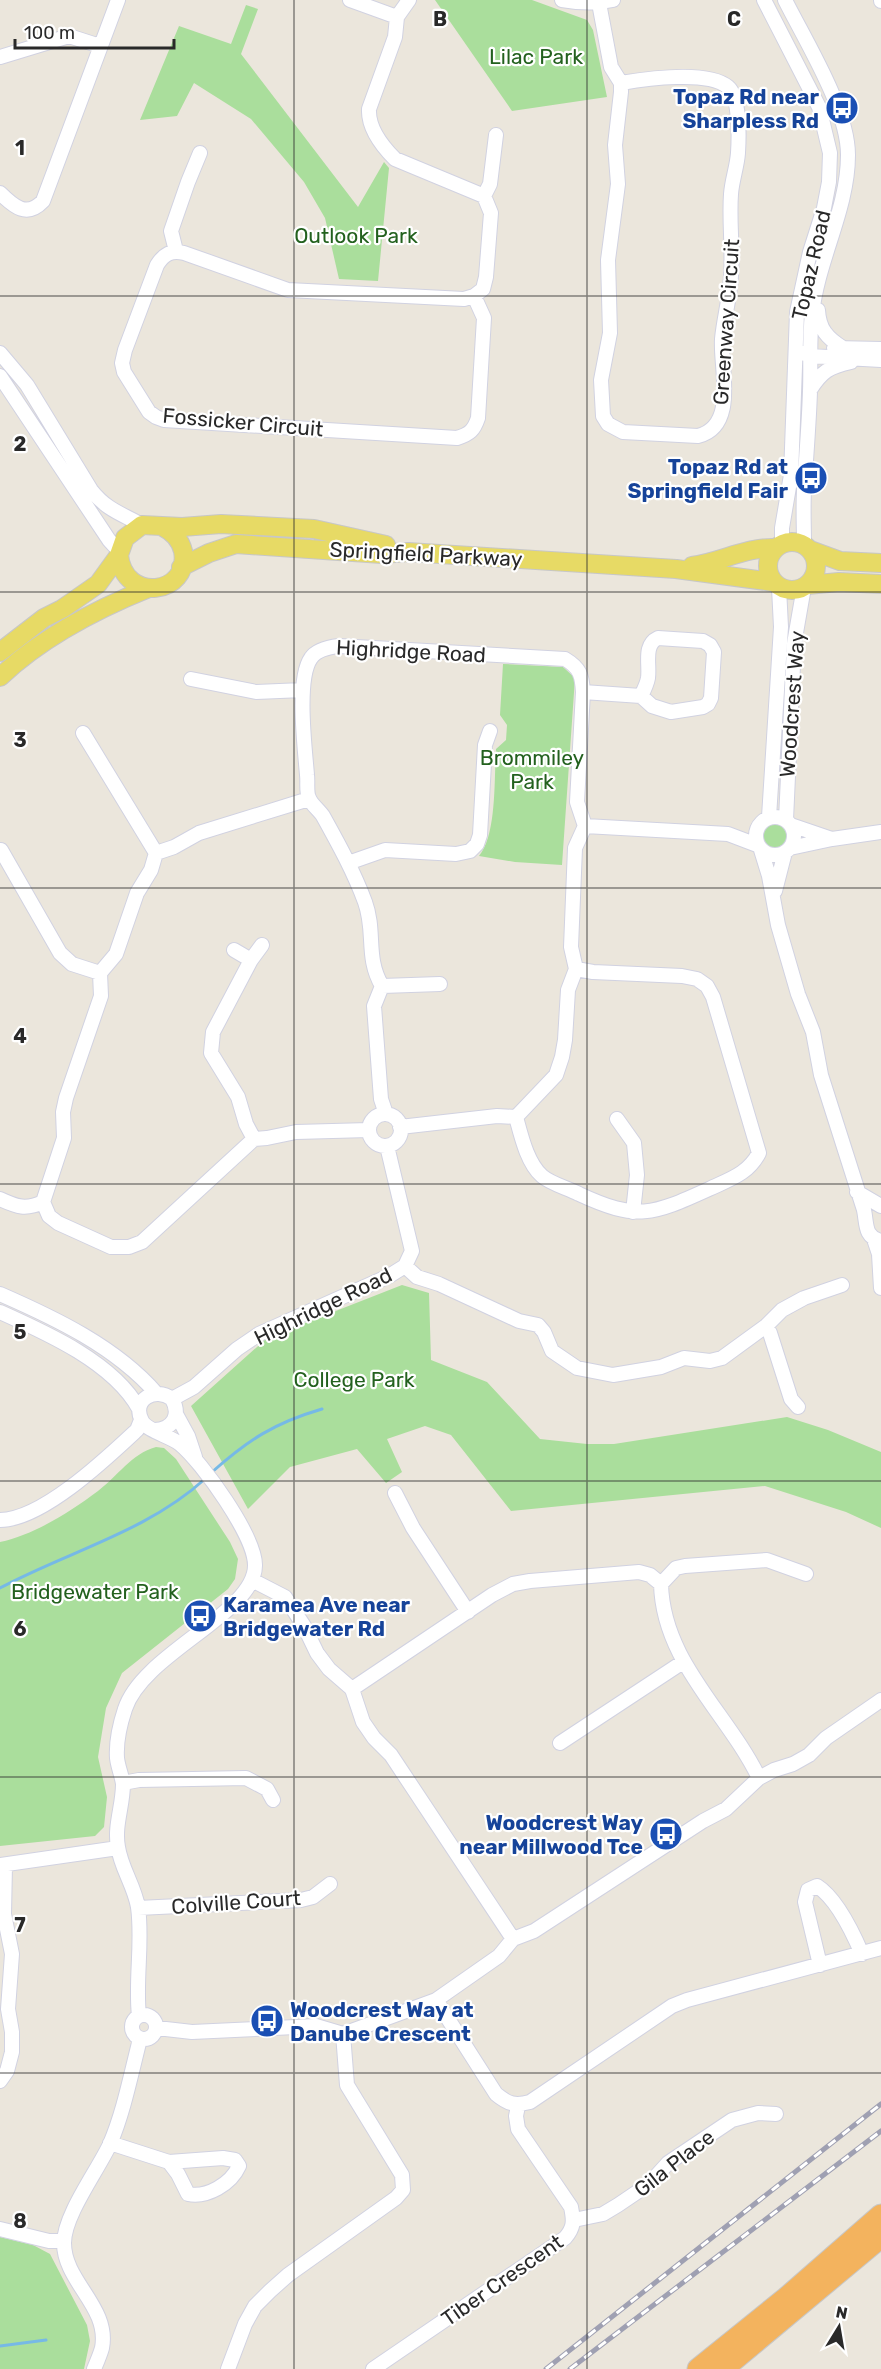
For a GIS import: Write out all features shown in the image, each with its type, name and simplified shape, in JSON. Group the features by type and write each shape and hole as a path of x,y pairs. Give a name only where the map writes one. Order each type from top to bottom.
{"highway":[{"path":"698,2369 786,2298 881,2215"},
{"path":"723,2369 881,2236"}],"main road":[{"path":"163,527 171,531 180,541 184,558 181,567 172,581 165,586 141,587 128,578 120,562 120,554 125,538 142,525 163,527 222,524 314,529 380,543 408,552"},
{"path":"881,563 840,561 797,542 778,546 768,561 769,576 776,585 788,590 839,582 881,584"},
{"name":"Springfield Parkway","path":"181,567 209,553 236,544 676,569 776,585"},
{"name":"Springfield Parkway","path":"676,569 707,564 747,550 778,546"},
{"path":"806,586 814,576 816,569 816,562 807,548"},
{"path":"0,652 36,624 98,584 120,554"},
{"path":"0,677 14,664 69,628 120,600 149,588"}],"street":[{"path":"0,193 20,208 36,209 43,201 118,0"},
{"path":"350,0 397,17"},
{"path":"200,153 171,231 176,251 288,290 464,299 474,296 483,289 486,277 491,213 484,196 396,159 389,153 372,128 369,109 395,37 397,17 409,0"},
{"path":"562,0 580,4 606,2"},
{"name":"Topaz Road","path":"764,0 819,106 830,153 829,182 824,208 810,252 797,312 810,390 804,494 807,548"},
{"name":"Topaz Road","path":"778,546 791,475 805,351 817,278 844,196 848,154 844,128 832,95 785,0"},
{"name":"Greenway Circuit","path":"606,2 611,66 621,83 615,145 618,184 608,260 610,333 601,380 603,416 614,429 623,432 698,436 708,434 719,422 725,388 722,340 732,270 731,193 738,154 734,95 728,87 714,81 675,76 621,83"},
{"path":"0,57 69,36 100,46"},
{"path":"484,196 490,184 496,135"},
{"name":"Fossicker Circuit","path":"176,251 163,255 157,265 122,363 124,372 149,412 164,420 457,438 467,435 474,429 478,418 484,318 474,296"},
{"name":"Topaz Road","path":"817,278 819,323 828,339 844,348"},
{"path":"805,351 844,348 878,353"},
{"path":"805,351 878,353"},
{"path":"0,353 27,385 102,504 115,513 142,525"},
{"path":"810,390 820,374 838,365 878,353"},
{"path":"0,376 120,554"},
{"name":"Woodcrest Way","path":"765,820 781,627 776,585"},
{"name":"Woodcrest Way","path":"789,823 794,644 806,586"},
{"path":"583,692 641,696 652,706 671,712 703,707 711,698 714,652 710,645 703,641 692,640 658,638 652,641 649,646 648,677 641,696"},
{"name":"Highridge Road","path":"309,799 304,747 303,690 305,673 311,657 324,648 339,646 565,659 577,666 582,675 577,802 585,826"},
{"path":"191,679 242,690 303,690"},
{"path":"348,863 385,850 456,854 470,851 477,844 480,835 485,745 490,731"},
{"path":"83,733 156,853 151,870 137,893 116,954 100,973 101,996 66,1098 63,1112 64,1138 43,1202 49,1216 58,1223 111,1247 129,1247 142,1242 254,1138 267,1138 296,1132 369,1130"},
{"path":"156,853 174,847 199,833 309,799 321,813 348,863 368,910 371,927 371,960 382,986"},
{"path":"728,834 778,817 832,838"},
{"path":"765,820 755,833 767,866 777,925 798,994 813,1032 821,1075 867,1220 867,1230 877,1240 881,1288"},
{"path":"774,903 776,881 794,837 789,823"},
{"path":"516,1118 556,1075 565,1040 568,990 576,969 571,947 575,848 585,826 728,834 772,855 832,838 881,832"},
{"path":"1,850 60,953 72,964 100,973"},
{"path":"254,1138 246,1124 238,1097 211,1053 211,1042 213,1032 251,960 262,945"},
{"path":"234,950 251,960"},
{"path":"516,1118 531,1160 542,1176 608,1207 633,1212 655,1211 675,1204 737,1175 753,1165 759,1153 713,997 707,986 697,979 681,976 593,972 576,969"},
{"path":"382,986 440,984"},
{"path":"382,986 374,1006 381,1099 386,1114"},
{"path":"386,1114 395,1118 400,1127 398,1139 387,1146 375,1142 369,1130 375,1118 386,1114"},
{"path":"400,1127 497,1116 516,1118"},
{"path":"617,1119 634,1143 637,1175 633,1212"},
{"name":"Highridge Road","path":"172,1400 194,1387 237,1349 259,1334 389,1276 405,1266 412,1251 387,1146"},
{"path":"857,1192 881,1208"},
{"path":"0,1199 19,1208 32,1208 43,1202"},
{"path":"867,1220 873,1211 881,1208"},
{"path":"405,1266 417,1277 439,1284 519,1321 538,1325 544,1332 552,1351 577,1368 599,1374 627,1374 661,1367 684,1358 710,1361 722,1358 766,1326 782,1310 804,1298 842,1285"},
{"path":"0,1294 33,1309 102,1347 123,1362 156,1393"},
{"path":"0,1312 45,1333 78,1352 109,1374 132,1396 144,1423 178,1443 195,1459 252,1546 255,1566 252,1580 241,1597 152,1669 136,1685 125,1708 119,1734 117,1758 123,1783 117,1833 118,1848 133,1885 138,1908 139,2016"},
{"path":"766,1326 791,1399 798,1407"},
{"path":"0,1520 28,1512 77,1484 144,1423 145,1398 156,1393 162,1393 172,1400 176,1414 188,1436 195,1459"},
{"path":"144,1423 166,1428 176,1414"},
{"path":"395,1493 413,1528 468,1612"},
{"path":"661,1584 676,1568 753,1560 767,1560 806,1574"},
{"path":"352,1689 492,1595 513,1584 639,1572 650,1575 661,1584 667,1625 682,1662 759,1778"},
{"path":"252,1580 285,1597 304,1626 316,1653 329,1669 352,1689 363,1722 374,1738 391,1755 513,1939"},
{"path":"560,1743 682,1662"},
{"path":"157,2028 192,2032 316,2026 343,2034 436,2000 499,1956 513,1939 534,1931 703,1821 726,1809 759,1778 809,1755 826,1738 881,1700"},
{"path":"123,1783 139,1780 246,1778 267,1789 273,1800"},
{"path":"0,2081 7,2072 12,2052 12,2032 8,2009 12,1954 3,1914 2,1865 118,1848"},
{"name":"Colville Court","path":"138,1908 301,1900 313,1897 330,1884"},
{"path":"820,1965 806,1902 808,1890 817,1886 826,1892 856,1939 862,1954"},
{"path":"436,2000 496,2094 507,2103 518,2106 530,2103 672,2006 881,1948"},
{"path":"139,2016 151,2017 157,2028 152,2037 140,2039 134,2034 132,2027 134,2019 139,2016"},
{"path":"228,2369 244,2324 270,2290 396,2198 403,2190 402,2175 347,2085 344,2071 343,2034"},
{"path":"94,2369 102,2348 102,2330 98,2314 65,2255 64,2241 78,2203 110,2142 140,2039"},
{"name":"Tiber Crescent","path":"373,2369 565,2238 572,2230 574,2220 571,2207 518,2129 516,2116 518,2106"},
{"name":"Gila Place","path":"574,2220 603,2214 618,2205 649,2184 669,2163 732,2120 758,2113 776,2114"},
{"path":"110,2142 169,2162 223,2158 235,2160 239,2166 236,2174 212,2192 200,2197 188,2194 169,2162"},
{"path":"0,2229 49,2241 64,2241"}],"green space":[{"name":"Lilac Park","path":"435,0 532,0 587,20 593,30 607,97 512,111"},
{"name":"Outlook Park","path":"246,5 258,9 241,54 358,207 384,162 389,168 378,281 339,279 325,218 304,182 251,119 194,83 177,116 140,120 179,26 231,44"},
{"name":"Brommiley Park","path":"503,664 563,667 575,678 562,865 515,862 479,856 485,847 492,821 496,749 506,740 507,725 500,715"},
{"path":"775,822 785,826 789,836 785,846 775,850 765,846 761,836 765,826"},
{"name":"College Park","path":"402,1285 429,1293 431,1360 487,1382 540,1439 587,1444 614,1444 787,1417 828,1430 881,1452 881,1528 846,1512 765,1486 511,1511 451,1435 425,1426 387,1439 402,1472 386,1483 357,1449 290,1467 248,1509 191,1406 267,1338"},
{"name":"Bridgewater Park","path":"156,1447 164,1448 176,1459 230,1542 238,1559 235,1579 228,1589 122,1673 106,1708 98,1757 107,1797 104,1827 95,1836 0,1846 0,1542 26,1534 64,1515 98,1491 139,1455"},
{"path":"0,2237 33,2245 50,2254 87,2325 90,2341 84,2369 0,2369"}],"waterway":[{"path":"211,1473 262,1434 290,1420 322,1409"},
{"path":"0,1588 133,1527 183,1497 206,1478"},
{"path":"0,2346 46,2340"}],"railway":[{"path":"546,2369 881,2104"},
{"path":"570,2369 881,2131"}],"place":[{"name":"Topaz Rd near Sharpless Rd","path":"842,108"},
{"name":"Topaz Rd at Springfield Fair","path":"811,478"},
{"name":"Karamea Ave near Bridgewater Rd","path":"200,1616"},
{"name":"Woodcrest Way near Millwood Tce","path":"666,1834"},
{"name":"Woodcrest Way at Danube Crescent","path":"267,2021"}]}
